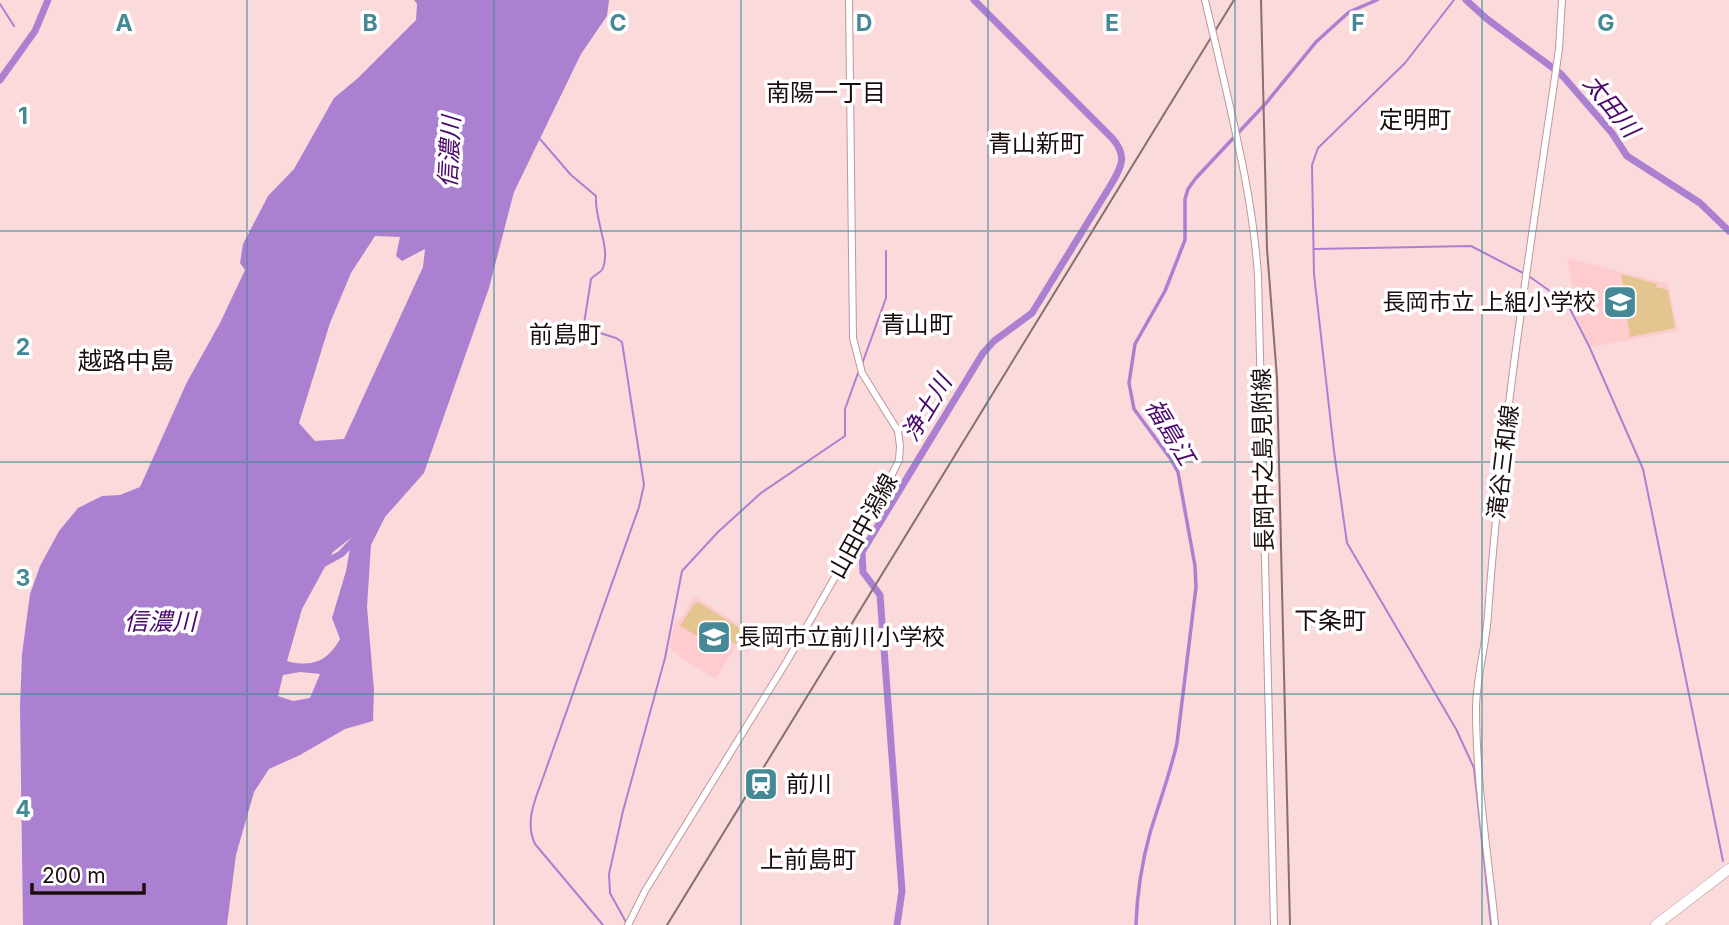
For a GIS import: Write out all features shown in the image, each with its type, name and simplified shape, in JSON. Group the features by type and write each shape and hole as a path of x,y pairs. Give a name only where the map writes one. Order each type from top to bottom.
{"highway":[{"path":"1656,925 1729,869"},
{"path":"1665,925 1729,876"}],"main road":[{"name":"山田中潟線","path":"628,925 645,891 786,661 883,493 899,460 900,446 896,426 862,373 853,338 849,0"},
{"name":"長岡中之島見附線","path":"1205,0 1251,205 1258,276 1274,925"},
{"name":"滝谷三和線","path":"1495,925 1481,794 1477,701 1487,629 1491,559 1558,57 1562,0"}],"shaded area":[{"name":"長岡市立 上組小学校","path":"1567,258 1668,284 1678,331 1591,347 1571,307 1555,290 1572,287"},
{"path":"1621,274 1657,284 1656,287 1668,290 1675,328 1630,337"},
{"name":"長岡市立前川小学校","path":"694,596 757,636 748,653 736,646 716,679 684,660 669,647 676,618 681,619"},
{"path":"698,602 744,631 736,644 724,637 720,644 708,649 699,644 701,638 680,626"}],"water":[{"name":"信濃川","path":"414,0 609,0 607,16 581,54 514,192 489,288 424,473 385,517 371,545 367,607 374,690 373,721 345,729 269,769 254,792 236,855 227,925 23,925 20,707 22,654 30,594 40,566 59,531 78,508 102,496 120,495 140,487 187,382 220,323 245,270 240,263 243,244 268,196 294,169 334,98 416,20 417,4","holes":["375,236 400,237 396,256 402,261 425,249 423,267 344,439 315,441 299,423 330,323 351,273","352,537 346,571 332,618 340,639 330,653 318,661 304,664 287,661 302,609 333,552","300,672 320,674 310,698 293,701 278,696 283,675"]}],"waterway":[{"path":"0,80 35,31 48,0"},
{"name":"浄土川","path":"897,925 902,891 880,595 863,572 862,552 983,353 994,341 1032,313 1112,183 1122,161 1113,139 974,0"},
{"name":"福島江","path":"1136,925 1145,855 1177,743 1196,587 1195,566 1178,472 1134,409 1129,383 1135,344 1165,291 1185,240 1185,199 1188,189 1267,102 1316,42 1349,12 1377,0"},
{"path":"1454,0 1405,63 1318,148 1312,165 1314,274 1347,543 1456,729 1474,768 1491,925"},
{"name":"太田川","path":"1466,0 1561,74 1612,133 1627,156 1700,203 1729,231"},
{"path":"0,4 14,26"},
{"path":"540,139 571,175 596,196 605,260 602,270 591,279 584,324 587,329 622,342 644,485 639,507 531,818 535,844 603,925"},
{"path":"1314,249 1471,246 1525,274"},
{"path":"862,364 886,298 886,251"},
{"path":"1530,277 1567,303 1589,346 1643,469 1723,861"},
{"path":"627,924 610,893 609,874 623,811 665,658 682,571 718,532 761,493 845,436 845,409 858,373"},
{"name":"信濃川","path":"319,566 341,554 356,538"}],"railway":[{"path":"667,925 1234,0"},
{"path":"1261,0 1267,249 1277,378 1290,925"}],"place":[{"name":"長岡市立 上組小学校","path":"1620,302"},
{"name":"長岡市立前川小学校","path":"714,637"},
{"name":"前川","path":"761,784"}],"district":[{"name":"南陽一丁目","path":"826,93"},
{"name":"定明町","path":"1415,120"},
{"name":"青山新町","path":"1036,144"},
{"name":"青山町","path":"917,325"},
{"name":"前島町","path":"565,335"},
{"name":"越路中島","path":"126,361"},
{"name":"下条町","path":"1330,621"},
{"name":"上前島町","path":"808,860"}]}
